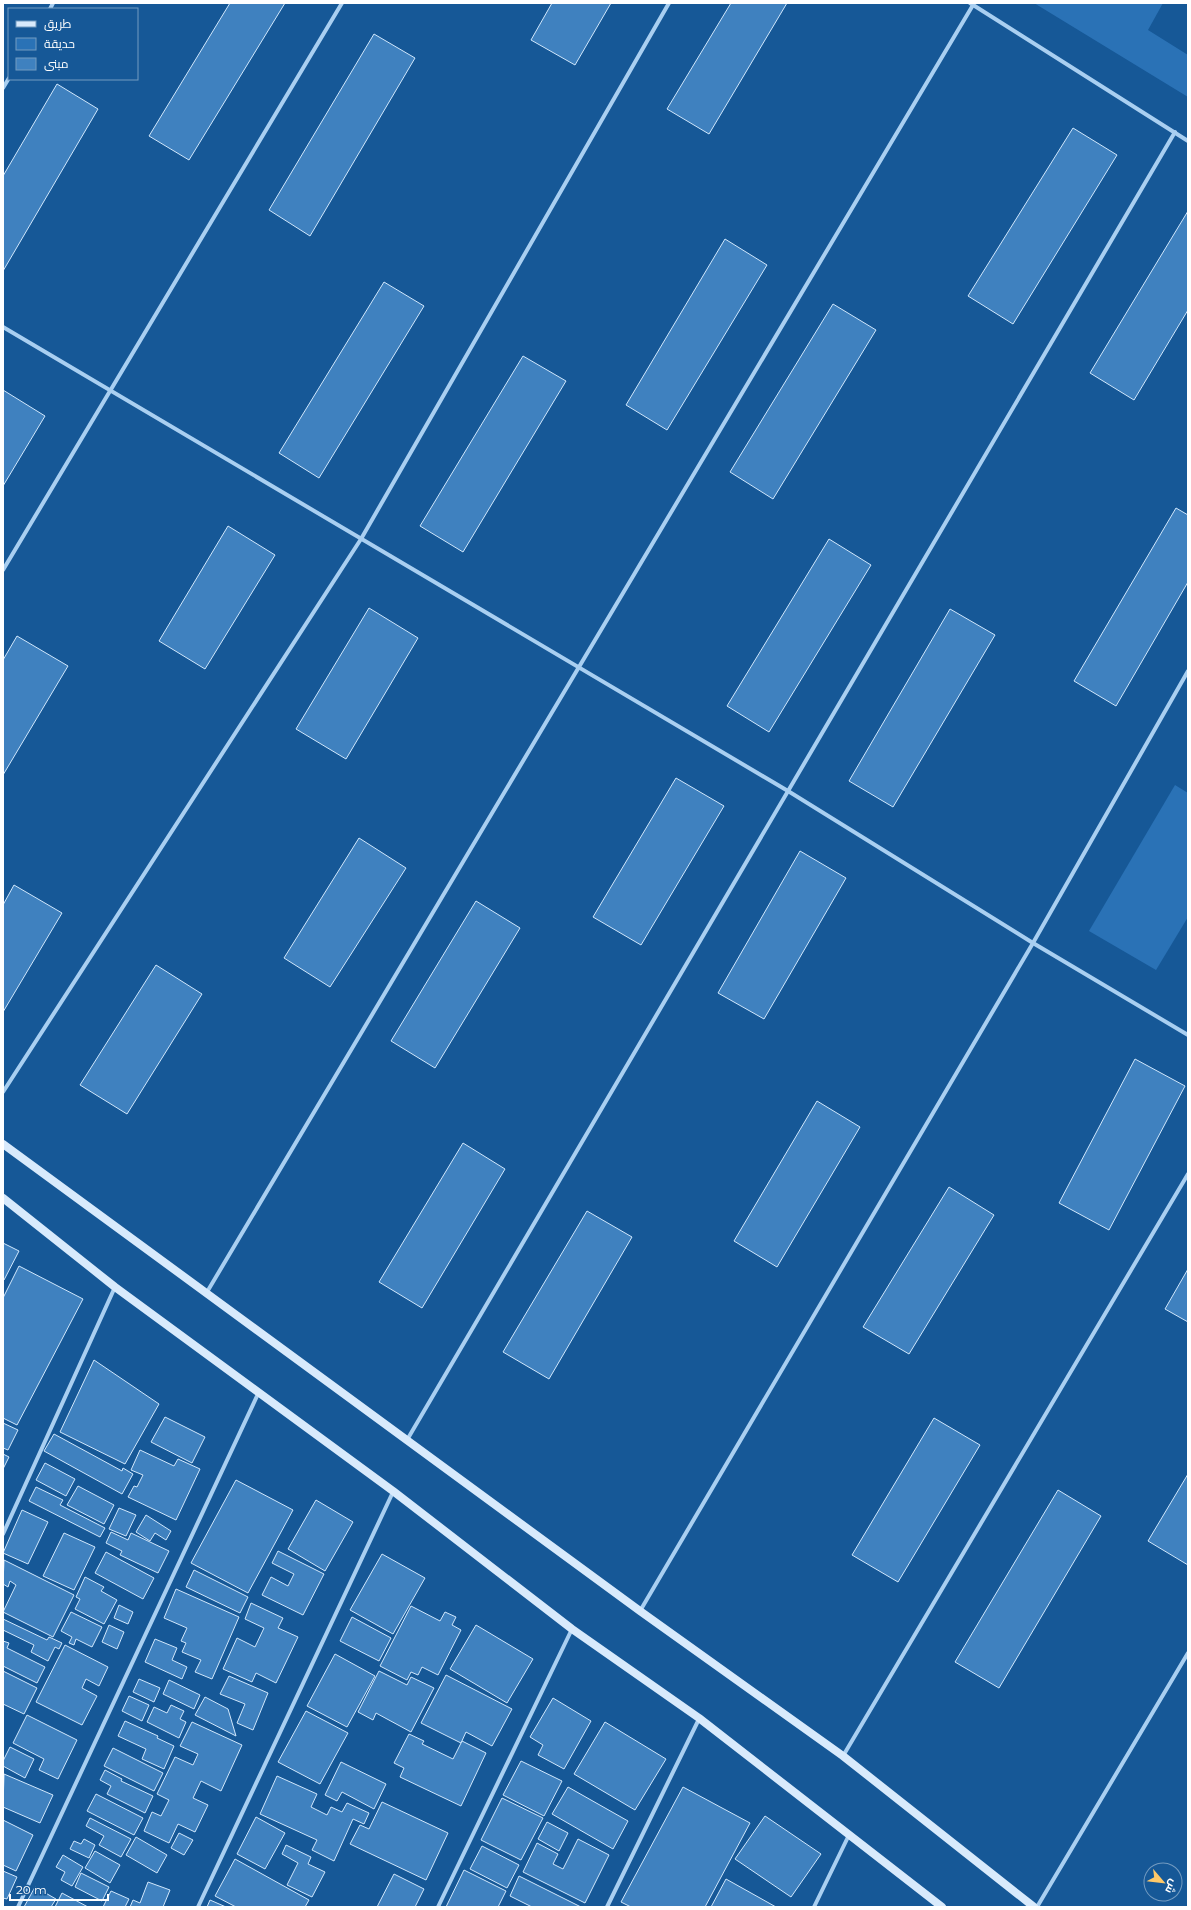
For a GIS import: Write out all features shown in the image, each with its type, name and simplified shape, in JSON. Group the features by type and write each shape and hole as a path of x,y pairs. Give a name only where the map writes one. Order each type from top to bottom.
{"main road":[{"path":"3,1144 207,1292 640,1611 843,1756 1034,1907"},
{"path":"3,1198 115,1287 258,1394 393,1491 572,1629 699,1718 942,1907"}],"street":[{"path":"3,570 112,391 342,3"},
{"path":"3,1092 362,539 669,3"},
{"path":"207,1292 971,4 1188,141"},
{"path":"407,1440 1175,132"},
{"path":"3,327 788,791 1033,943 1188,1035"},
{"path":"640,1611 1033,943 1188,670"},
{"path":"843,1756 1188,1174"},
{"path":"3,1534 115,1287"},
{"path":"18,1907 258,1394"},
{"path":"198,1907 393,1491"},
{"path":"438,1907 572,1629"},
{"path":"1037,1907 1188,1653"},
{"path":"607,1907 699,1718"},
{"path":"814,1907 849,1835"}],"green space":[{"path":"1034,3 1163,3 1148,30 1188,55 1188,97"},
{"path":"1175,785 1188,793 1188,917 1156,970 1089,931"}],"building":[{"path":"230,3 285,3 189,160 149,136"},
{"path":"552,3 611,3 575,65 531,40"},
{"path":"731,3 787,3 709,134 667,109"},
{"path":"374,34 415,58 310,236 269,210"},
{"path":"57,84 98,109 3,271 3,176"},
{"path":"1073,128 1117,155 1013,324 968,296"},
{"path":"1188,211 1188,310 1134,400 1090,373"},
{"path":"725,239 767,265 667,430 626,405"},
{"path":"384,282 424,306 319,478 279,453"},
{"path":"833,304 876,330 773,499 730,472"},
{"path":"523,356 566,381 463,552 420,526"},
{"path":"3,390 45,416 3,486"},
{"path":"1176,508 1188,515 1188,582 1116,706 1074,681"},
{"path":"228,526 275,555 205,669 159,641"},
{"path":"829,539 871,565 769,732 727,706"},
{"path":"369,608 418,638 346,759 296,729"},
{"path":"950,609 995,635 893,807 849,781"},
{"path":"17,636 68,666 3,775 3,660"},
{"path":"676,778 724,806 641,945 593,917"},
{"path":"359,838 406,868 330,987 284,958"},
{"path":"800,851 846,878 764,1019 718,993"},
{"path":"14,885 62,913 3,1012 3,905"},
{"path":"476,901 520,928 435,1068 391,1041"},
{"path":"156,965 202,994 127,1114 80,1085"},
{"path":"1135,1059 1185,1086 1109,1230 1059,1203"},
{"path":"817,1101 860,1127 777,1267 734,1241"},
{"path":"463,1143 505,1169 422,1308 379,1282"},
{"path":"949,1187 994,1215 909,1354 863,1327"},
{"path":"587,1211 632,1237 549,1379 503,1352"},
{"path":"3,1243 19,1251 4,1280 3,1279"},
{"path":"19,1266 83,1299 17,1425 3,1418 3,1298"},
{"path":"1188,1269 1188,1322 1165,1309"},
{"path":"94,1360 159,1404 125,1464 60,1432"},
{"path":"165,1417 205,1437 192,1463 151,1442"},
{"path":"934,1418 980,1445 898,1582 852,1555"},
{"path":"3,1423 18,1430 8,1450 3,1448"},
{"path":"54,1434 122,1471 123,1468 133,1474 122,1494 44,1451"},
{"path":"140,1450 174,1466 178,1459 200,1469 176,1520 128,1497 134,1486 137,1487 143,1475 131,1470"},
{"path":"3,1454 9,1457 3,1469"},
{"path":"45,1463 75,1479 66,1496 36,1480"},
{"path":"1188,1474 1188,1565 1148,1541"},
{"path":"236,1480 293,1510 248,1593 191,1563"},
{"path":"78,1486 114,1505 104,1524 67,1505"},
{"path":"36,1487 63,1500 60,1505 105,1528 100,1537 29,1501"},
{"path":"1058,1490 1101,1516 999,1688 955,1662"},
{"path":"316,1500 353,1522 325,1571 288,1549"},
{"path":"119,1508 136,1515 126,1536 109,1529"},
{"path":"22,1510 48,1522 28,1564 3,1553"},
{"path":"146,1515 171,1531 166,1540 155,1533 150,1541 136,1532"},
{"path":"111,1532 128,1540 131,1533 169,1551 158,1573 120,1555 122,1551 106,1543"},
{"path":"64,1533 95,1547 74,1590 43,1576"},
{"path":"278,1551 324,1574 303,1615 262,1595 271,1577 288,1586 294,1574 272,1563"},
{"path":"106,1552 154,1578 143,1599 95,1573"},
{"path":"382,1554 425,1578 393,1634 350,1610"},
{"path":"4,1560 74,1595 53,1637 3,1612 16,1585 10,1581 8,1587 3,1584"},
{"path":"194,1570 248,1597 240,1613 186,1587"},
{"path":"85,1577 104,1587 101,1591 117,1600 104,1624 75,1609 80,1599 76,1597"},
{"path":"176,1589 239,1617 212,1679 195,1672 201,1660 182,1652 186,1643 181,1641 187,1628 164,1618"},
{"path":"251,1603 283,1618 278,1628 298,1637 276,1683 256,1673 252,1682 223,1669 237,1638 255,1647 264,1628 245,1619"},
{"path":"119,1605 133,1612 128,1624 114,1618"},
{"path":"411,1606 440,1621 445,1612 456,1617 452,1625 461,1630 438,1675 422,1667 418,1675 411,1672 407,1680 380,1666"},
{"path":"71,1612 102,1627 92,1647 76,1639 74,1645 69,1643 72,1637 61,1631"},
{"path":"352,1617 391,1638 379,1661 340,1641"},
{"path":"3,1619 47,1640 49,1637 62,1643 59,1649 55,1647 48,1661 31,1652 34,1645 3,1630"},
{"path":"109,1625 124,1632 117,1649 102,1642"},
{"path":"476,1625 533,1659 507,1703 450,1669"},
{"path":"155,1639 177,1648 172,1660 187,1667 182,1679 145,1662"},
{"path":"3,1641 9,1643 7,1648 45,1667 37,1683 3,1666"},
{"path":"65,1645 108,1667 99,1686 86,1679 82,1688 97,1696 82,1725 36,1702"},
{"path":"335,1654 375,1676 347,1727 307,1706"},
{"path":"3,1671 37,1688 24,1714 3,1704"},
{"path":"379,1671 407,1685 411,1677 434,1688 411,1732 376,1713 373,1720 358,1712"},
{"path":"446,1675 512,1709 492,1746 466,1732 461,1743 421,1723"},
{"path":"229,1676 268,1693 253,1730 237,1723 245,1704 220,1694"},
{"path":"139,1679 160,1688 154,1702 133,1692"},
{"path":"169,1680 200,1695 194,1709 163,1694"},
{"path":"129,1696 149,1705 142,1721 122,1711"},
{"path":"205,1697 228,1709 236,1736 195,1715"},
{"path":"553,1698 591,1721 564,1769 538,1755 543,1745 530,1737"},
{"path":"171,1705 184,1711 180,1719 186,1722 179,1738 147,1722 154,1707 167,1713"},
{"path":"306,1711 348,1733 320,1784 278,1762"},
{"path":"27,1715 77,1740 58,1779 39,1770 44,1759 13,1743"},
{"path":"125,1721 158,1736 157,1738 174,1746 164,1769 142,1759 146,1749 118,1736"},
{"path":"192,1722 242,1745 221,1791 201,1781 193,1798 208,1805 195,1832 178,1824 169,1843 144,1831 152,1812 161,1816 169,1800 157,1794 175,1757 193,1765 198,1754 180,1746"},
{"path":"605,1722 666,1759 635,1810 574,1774"},
{"path":"409,1734 424,1741 422,1744 453,1759 462,1741 486,1753 461,1806 400,1777 404,1768 394,1763"},
{"path":"10,1747 34,1759 25,1778 3,1766 3,1761"},
{"path":"113,1748 163,1773 154,1791 104,1766"},
{"path":"521,1761 562,1781 544,1816 503,1795"},
{"path":"341,1762 386,1784 374,1809 342,1792 337,1801 325,1795"},
{"path":"105,1770 122,1779 121,1781 153,1796 145,1813 107,1794 111,1786 100,1780"},
{"path":"4,1774 53,1795 40,1823 3,1807"},
{"path":"277,1776 317,1794 311,1807 327,1815 331,1807 342,1812 347,1803 369,1813 364,1824 353,1819 334,1861 312,1850 317,1840 260,1814"},
{"path":"568,1787 628,1821 613,1849 552,1814"},
{"path":"683,1787 750,1823 705,1907 631,1907 621,1902"},
{"path":"96,1794 143,1818 134,1835 87,1811"},
{"path":"502,1798 543,1818 521,1860 481,1840"},
{"path":"382,1802 448,1833 426,1880 350,1844 360,1825 369,1829"},
{"path":"765,1816 821,1854 791,1897 735,1859"},
{"path":"256,1817 285,1833 265,1869 237,1854"},
{"path":"90,1818 131,1839 121,1857 99,1845 104,1836 86,1826"},
{"path":"3,1820 33,1835 16,1871 3,1865"},
{"path":"547,1822 568,1833 559,1851 538,1839"},
{"path":"179,1833 193,1840 184,1855 171,1848"},
{"path":"136,1837 167,1855 157,1873 126,1855"},
{"path":"84,1839 95,1845 89,1858 70,1849 74,1841 81,1844"},
{"path":"578,1839 609,1855 585,1903 523,1872 537,1843 558,1854 553,1864 563,1869"},
{"path":"286,1845 311,1857 308,1864 325,1872 312,1897 287,1885 298,1863 282,1854"},
{"path":"482,1846 519,1865 507,1888 470,1869"},
{"path":"95,1851 120,1865 110,1883 85,1868"},
{"path":"63,1855 83,1867 72,1886 61,1880 65,1872 56,1867"},
{"path":"235,1859 309,1900 305,1907 236,1907 215,1896"},
{"path":"464,1870 506,1891 498,1907 446,1907"},
{"path":"3,1871 17,1877 7,1899 3,1898"},
{"path":"81,1873 109,1887 102,1901 75,1887"},
{"path":"394,1874 424,1889 415,1907 377,1907"},
{"path":"519,1876 581,1907 532,1907 510,1896"},
{"path":"726,1879 776,1907 711,1907"},
{"path":"148,1882 170,1890 163,1907 130,1907 133,1900 140,1903"},
{"path":"35,1887 56,1899 51,1907 24,1907"},
{"path":"111,1891 129,1899 125,1907 103,1907"},
{"path":"62,1893 88,1907 55,1907"},
{"path":"210,1900 226,1907 207,1907"}]}
